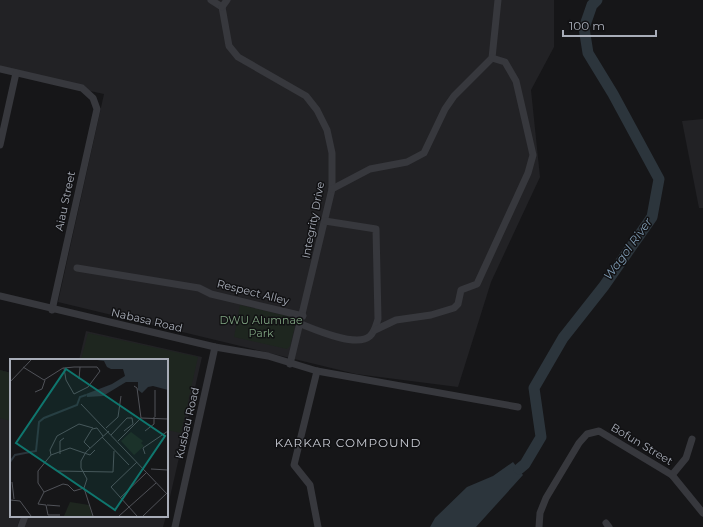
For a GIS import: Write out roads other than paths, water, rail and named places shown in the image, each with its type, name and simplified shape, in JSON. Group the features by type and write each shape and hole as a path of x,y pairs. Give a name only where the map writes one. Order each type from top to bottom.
{"street":[{"path":"210,0 222,7 227,0"},
{"path":"332,189 370,169 407,162 424,153 445,109 454,96 492,58 498,0"},
{"name":"Integrity Drive","path":"222,7 229,46 238,57 306,96 317,110 327,130 330,145 332,189 303,316 290,364"},
{"path":"301,324 338,337 357,340 369,337 375,330 396,320 431,315 454,308 458,304 461,290 477,284 528,173 533,156 516,81 505,62 492,58"},
{"path":"0,70 16,73 0,145"},
{"name":"Aiau Street","path":"16,73 82,88 93,98 97,109 52,310"},
{"path":"325,221 376,229 379,293 378,319 375,330"},
{"name":"Respect Alley","path":"77,268 199,288 211,294 303,316"},
{"name":"Nabasa Road","path":"0,296 52,310 215,347 268,356 290,364 317,371 518,407"},
{"name":"Kusbau Road","path":"175,527 215,347"},
{"path":"317,371 294,465 310,485 318,527"},
{"name":"Bofun Street","path":"539,527 540,513 546,498 578,443 587,434 599,431 672,475 703,513"},
{"path":"672,475 686,458 692,439"},
{"path":"21,527 25,517"}],"waterway":[{"name":"Wagol River","path":"519,469 525,464 541,437 534,388 563,338 604,286 652,217 659,179 613,94 588,53 584,28 592,5 597,0"}],"district":[{"name":"KARKAR COMPOUND","path":"348,443"}],"park label":[{"name":"DWU Alumnae Park","path":"261,326"}]}
